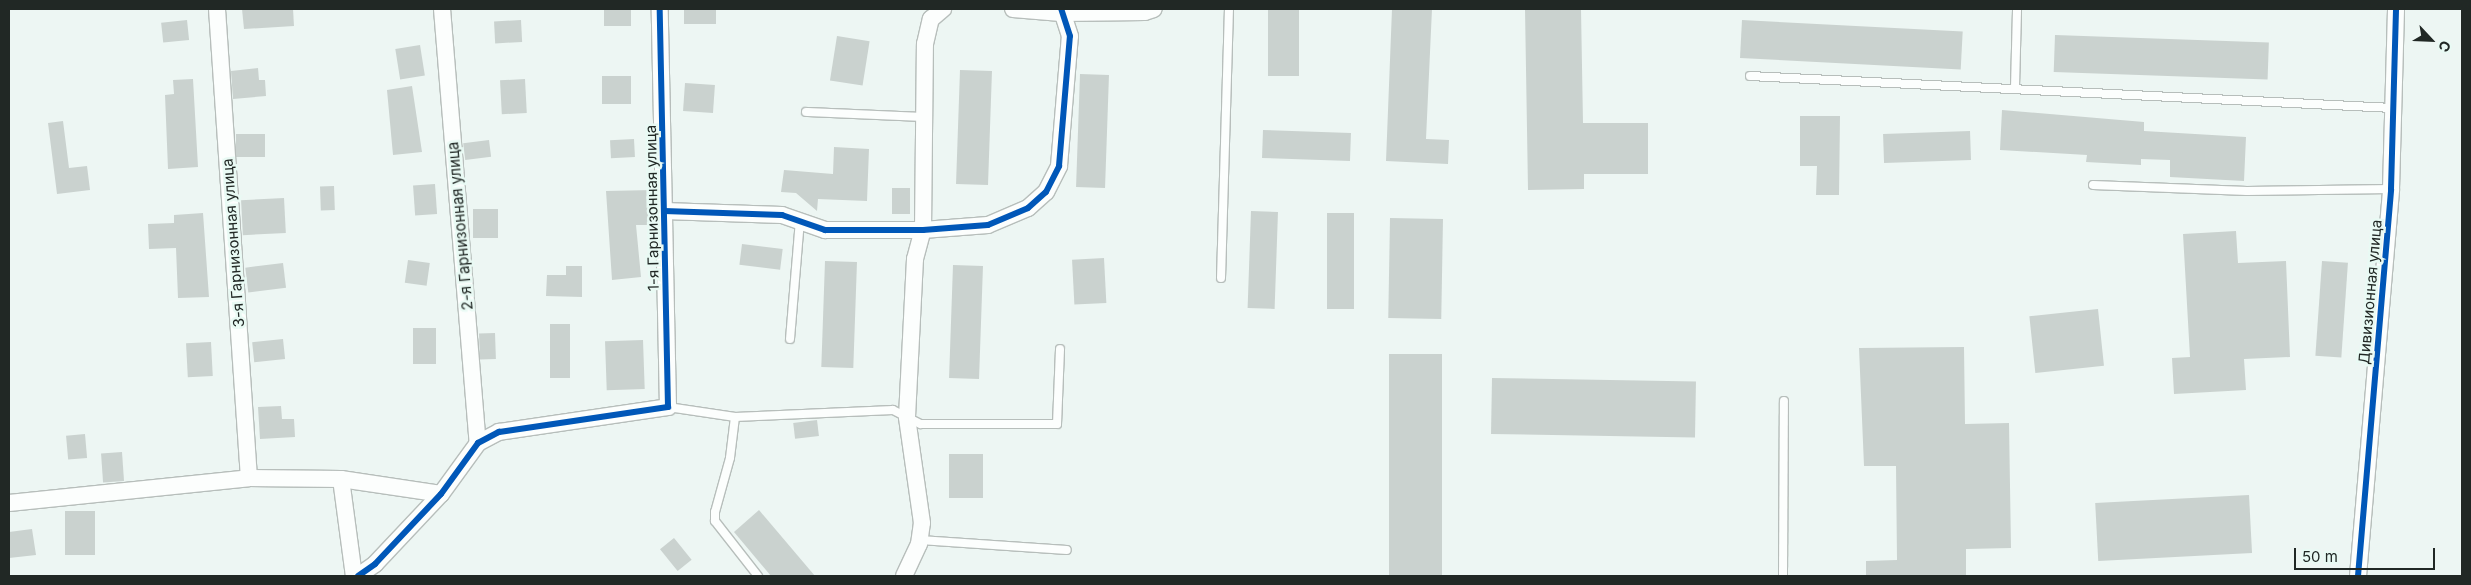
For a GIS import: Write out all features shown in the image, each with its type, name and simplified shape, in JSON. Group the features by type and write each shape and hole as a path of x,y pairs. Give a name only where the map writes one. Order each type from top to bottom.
{"street":[{"name":"3-я Гарнизонная улица","path":"217,9 249,478"},
{"name":"2-я Гарнизонная улица","path":"442,9 478,443"},
{"name":"1-я Гарнизонная улица","path":"660,9 668,408"},
{"path":"904,576 920,540 922,523 907,417 915,259 923,230 926,44 930,19 943,9"},
{"path":"1013,9 1145,12 1154,9"},
{"name":"Дивизионная улица","path":"2358,576 2391,189 2396,9"},
{"path":"664,211 782,215 825,230 923,230 988,225 1028,208 1046,192 1059,166 1070,36 1061,11"},
{"path":"358,576 376,564 441,494 478,443 499,432 668,408"},
{"path":"9,503 249,478 341,479 441,494"},
{"path":"341,479 354,576"}],"lane":[{"path":"1221,278 1229,9"},
{"path":"2015,87 2017,9"},
{"path":"1750,76 2015,87 2392,108"},
{"path":"806,112 925,117"},
{"path":"2093,185 2247,191 2391,189"},
{"path":"790,339 800,221"},
{"path":"668,408 735,417 892,410 922,424 1057,424 1060,349"},
{"path":"1784,401 1784,576"},
{"path":"735,417 715,521 758,576"},
{"path":"920,540 1067,550"}],"building":[{"path":"242,9 293,9 294,26 244,29"},
{"path":"604,9 631,9 631,26 604,26"},
{"path":"684,9 716,9 716,24 684,24"},
{"path":"1268,9 1299,9 1299,76 1268,76"},
{"path":"1392,9 1432,9 1426,139 1449,140 1448,164 1386,161"},
{"path":"1525,9 1581,9 1583,123 1648,123 1648,174 1584,174 1584,189 1528,190"},
{"path":"187,20 189,40 163,43 161,23"},
{"path":"521,20 522,42 495,43 494,21"},
{"path":"1742,20 1963,32 1961,70 1740,58"},
{"path":"2055,35 2269,42 2268,79 2054,72"},
{"path":"837,36 870,41 863,86 830,80"},
{"path":"420,45 425,76 400,80 395,49"},
{"path":"258,68 259,80 265,80 266,96 233,99 231,71"},
{"path":"960,70 992,71 988,185 956,184"},
{"path":"1080,74 1109,75 1105,188 1076,187"},
{"path":"602,76 631,76 631,104 602,104"},
{"path":"193,79 198,167 168,169 165,95 174,94 173,80"},
{"path":"525,79 527,113 502,114 500,80"},
{"path":"685,83 715,85 713,113 683,111"},
{"path":"412,86 422,152 393,155 387,90"},
{"path":"2002,110 2144,122 2144,131 2246,137 2244,181 2170,177 2170,160 2141,159 2141,165 2086,162 2087,155 2000,150"},
{"path":"1800,116 1840,116 1839,195 1816,195 1817,166 1800,166"},
{"path":"63,121 69,168 87,166 90,190 57,194 48,123"},
{"path":"1263,130 1351,133 1350,161 1262,158"},
{"path":"1970,131 1971,160 1884,163 1883,134"},
{"path":"236,134 265,134 265,157 236,157"},
{"path":"634,139 635,157 611,158 610,140"},
{"path":"489,140 491,157 465,160 463,143"},
{"path":"834,147 869,149 867,201 818,199 817,211 796,193 781,192 784,170 833,174"},
{"path":"435,184 437,214 415,215 413,186"},
{"path":"320,186 334,186 335,210 321,210"},
{"path":"892,188 910,188 910,214 892,214"},
{"path":"654,190 654,225 636,225 641,277 612,280 606,191"},
{"path":"284,198 286,233 243,235 241,200"},
{"path":"473,209 498,209 498,238 473,238"},
{"path":"1251,211 1278,212 1275,309 1248,308"},
{"path":"203,213 209,297 178,298 176,248 149,249 148,224 174,223 174,215"},
{"path":"1327,213 1354,213 1354,309 1327,309"},
{"path":"1390,218 1443,219 1441,319 1388,318"},
{"path":"2236,231 2238,263 2286,261 2290,357 2244,359 2246,390 2174,394 2172,358 2190,357 2183,234"},
{"path":"742,244 783,249 780,270 739,265"},
{"path":"1104,258 1106,303 1074,305 1072,260"},
{"path":"408,260 430,263 427,286 405,283"},
{"path":"825,261 857,262 853,368 821,367"},
{"path":"2322,261 2348,263 2341,358 2315,356"},
{"path":"283,263 286,288 248,292 245,268"},
{"path":"953,265 983,266 979,379 949,378"},
{"path":"566,266 582,266 582,297 546,296 547,275 566,275"},
{"path":"2098,309 2104,366 2035,373 2029,316"},
{"path":"550,324 570,324 570,378 550,378"},
{"path":"413,328 436,328 436,364 413,364"},
{"path":"495,333 496,359 480,360 479,334"},
{"path":"283,339 285,359 254,362 252,342"},
{"path":"643,340 645,389 607,390 605,341"},
{"path":"211,342 213,376 188,377 186,343"},
{"path":"1964,347 1965,424 2009,423 2011,548 1966,549 1966,576 1866,576 1866,561 1897,560 1896,466 1864,466 1859,348"},
{"path":"1389,354 1442,354 1442,576 1389,576"},
{"path":"1492,378 1696,382 1695,438 1491,434"},
{"path":"281,406 282,419 294,419 295,437 260,439 258,407"},
{"path":"817,420 819,436 795,439 793,423"},
{"path":"85,434 87,458 68,460 66,436"},
{"path":"122,452 124,481 103,482 101,453"},
{"path":"949,454 983,454 983,498 949,498"},
{"path":"2249,495 2252,553 2098,561 2095,503"},
{"path":"759,510 815,576 771,576 734,532"},
{"path":"65,511 95,511 95,555 65,555"},
{"path":"32,529 36,555 9,558 9,532"},
{"path":"674,538 692,560 678,571 660,549"}],"cycle path":[{"path":"358,576 375,564 441,494 478,443 499,432 668,407 660,9"},
{"path":"664,211 782,215 825,230 923,230 988,225 1028,208 1046,192 1059,166 1070,36 1061,9"},
{"path":"2358,576 2391,189 2396,9"}]}
